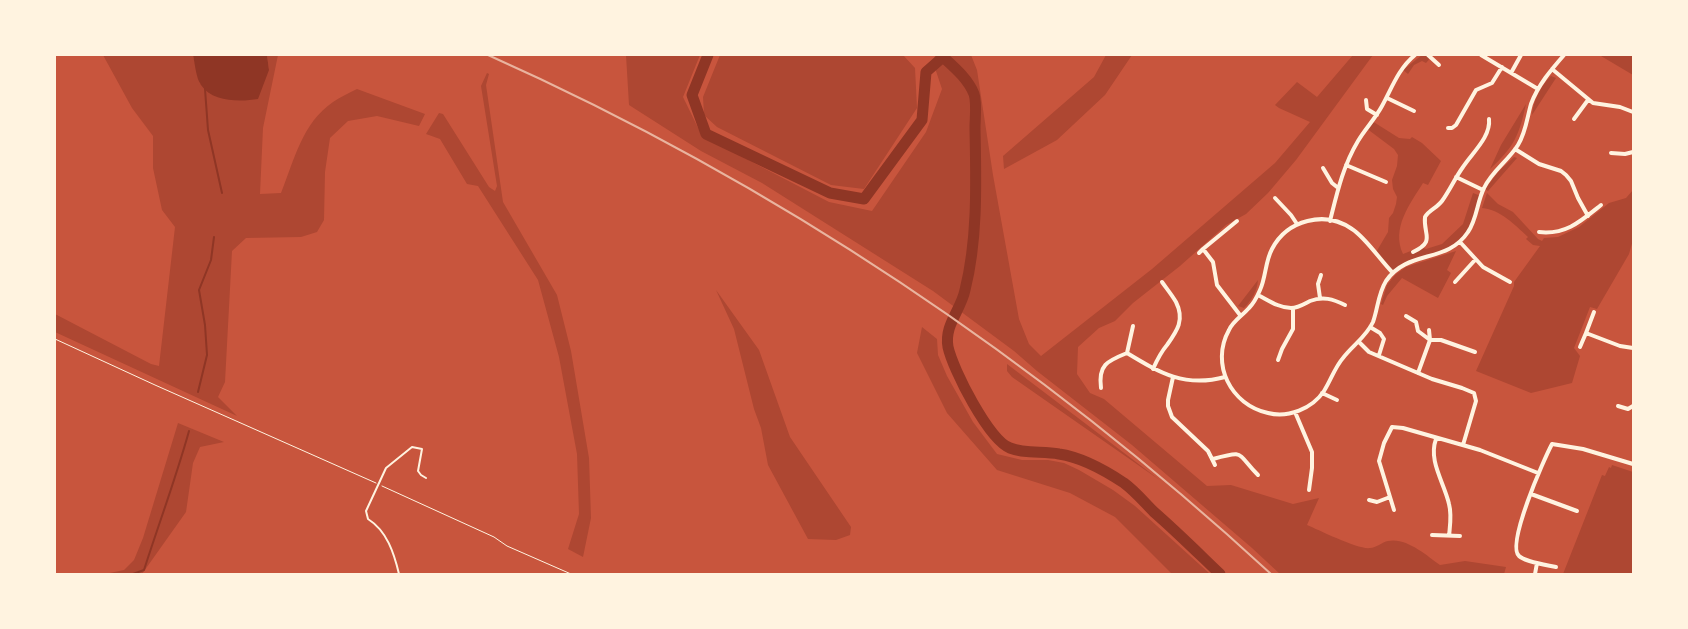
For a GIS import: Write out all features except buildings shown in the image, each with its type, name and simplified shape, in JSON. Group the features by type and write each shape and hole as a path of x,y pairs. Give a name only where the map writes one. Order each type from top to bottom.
{"street":[{"path":"1330,221 1337,187 1346,165 1361,136 1377,114 1399,72 1415,55"},
{"path":"1428,55 1439,65"},
{"path":"1481,55 1538,89"},
{"path":"1511,73 1521,55"},
{"path":"1393,272 1352,229 1337,222 1319,219 1297,224 1285,233 1271,250 1266,264 1263,285 1258,295 1249,308 1228,330 1223,346 1222,362 1225,377 1237,397 1255,409 1274,414 1295,412 1312,403 1322,393 1337,365 1359,342 1370,327 1381,290 1393,272 1408,262 1441,254 1460,242 1466,234 1473,223 1483,190 1491,175 1515,149 1522,138 1538,89 1564,55"},
{"path":"1448,128 1456,125 1476,90 1492,83 1502,68"},
{"path":"1552,69 1588,100 1633,112"},
{"path":"1386,98 1414,111"},
{"path":"1366,100 1367,108 1377,114"},
{"path":"1574,119 1588,100"},
{"path":"1413,252 1427,241 1425,217 1442,201 1484,137 1488,126 1488,119"},
{"path":"1515,149 1539,164 1561,171 1566,175 1571,181 1588,216"},
{"path":"1611,153 1625,154 1633,152"},
{"path":"1346,165 1386,182"},
{"path":"1323,168 1332,183 1337,187"},
{"path":"1456,177 1483,190"},
{"path":"1275,198 1297,224"},
{"path":"1539,232 1550,234 1560,232 1588,216 1601,205"},
{"path":"1199,253 1237,220"},
{"path":"1460,242 1475,260 1494,274 1510,282"},
{"path":"1204,249 1213,262 1217,285 1240,316"},
{"path":"1456,282 1475,260"},
{"path":"1320,275 1318,284 1320,298"},
{"path":"1153,368 1176,332 1180,315 1176,302 1162,282"},
{"path":"1258,295 1279,306 1293,308 1320,298 1330,299 1345,305"},
{"path":"1278,360 1293,329 1293,308"},
{"path":"1580,347 1594,312"},
{"path":"1406,316 1416,322 1420,334 1430,340 1441,340 1475,352"},
{"path":"1127,353 1133,326"},
{"path":"1370,327 1380,333 1384,339 1378,355"},
{"path":"1418,373 1430,340 1429,330"},
{"path":"1586,333 1620,346 1633,348"},
{"path":"1359,342 1370,352 1442,383 1474,393 1476,401 1462,445"},
{"path":"1127,353 1173,377 1198,382 1225,377"},
{"path":"1101,388 1101,373 1105,364 1127,353"},
{"path":"1173,377 1168,400 1172,417 1203,445 1215,465"},
{"path":"1322,393 1337,400"},
{"path":"1618,406 1628,409 1633,406"},
{"path":"1295,412 1312,452 1309,490"},
{"path":"1394,510 1379,461 1384,443 1392,427 1403,428 1436,439 1480,450 1538,473"},
{"path":"1436,439 1432,454 1449,504 1451,515 1449,536"},
{"path":"1556,567 1523,559 1518,556 1515,546 1522,518 1538,473 1552,444 1582,449 1633,464"},
{"path":"1213,459 1238,454 1244,457 1258,475"},
{"path":"1531,494 1577,511"},
{"path":"1370,500 1376,502 1390,497"},
{"path":"1432,535 1460,536"},
{"path":"1535,574 1537,563"}],"lane":[{"path":"399,574 394,552 378,525 368,519 366,511 386,468 412,447 422,449 418,470 426,478"}],"path":[{"path":"55,339 155,386 376,483 494,537 507,546 571,574"}],"shaded area":[{"path":"103,55 193,55 200,84 269,70 267,55 278,55 263,128 260,194 281,193 300,143 314,121 333,102 357,89 425,114 419,126 377,116 348,121 330,138 325,172 324,220 317,232 301,237 246,238 232,251 225,382 218,397 237,416 55,332 55,314 151,364 159,366 175,227 162,210 153,168 153,136 132,108"},
{"path":"193,55 267,55 269,70 258,99 227,100 206,91 199,82"},
{"path":"626,55 700,55 683,97 702,136 829,202 872,211 926,132 942,89 934,65 935,55 971,55 977,70 993,175 1019,319 1029,344 1041,356 1152,269 1275,163 1310,122 1275,105 1297,82 1317,97 1353,55 1373,55 1296,160 1268,193 1246,214 1226,225 1180,266 1133,303 1115,321 1099,328 1078,347 1077,374 1090,393 1104,399 1207,486 1231,485 1293,504 1319,498 1307,525 1339,539 1365,548 1372,548 1395,540 1409,544 1440,565 1465,561 1506,567 1504,574 1280,574 1132,445 1014,351 933,291 762,183 701,151 629,105"},
{"path":"720,55 903,55 915,68 917,108 864,189 831,185 717,127 704,115 703,97"},
{"path":"1106,55 1132,55 1105,95 1057,140 1004,169 1003,156 1094,77"},
{"path":"1422,55 1433,55 1426,63 1422,61 1414,65 1408,74 1403,70"},
{"path":"1599,55 1633,55 1633,75 1601,56"},
{"path":"487,73 489,74 486,85 503,202 557,295 571,351 589,458 591,518 583,557 568,549 579,514 577,454 559,357 538,280 478,186 467,184 440,139 426,134 439,113 443,114 489,187 495,191 497,186 481,86"},
{"path":"1551,76 1556,78 1532,115 1538,94"},
{"path":"1526,104 1518,133 1505,154 1490,169 1501,145"},
{"path":"1372,121 1399,138 1410,139 1412,137 1422,143 1441,161 1428,185 1423,183 1404,217 1399,235 1403,254 1421,247 1426,249 1442,244 1463,224 1473,193 1481,196 1475,218 1466,234 1451,248 1421,257 1393,273 1375,254 1388,232 1389,218 1396,204 1397,197 1393,189 1392,180 1397,166 1398,155 1394,149 1366,128"},
{"path":"1514,157 1517,158 1488,191 1485,189 1499,171"},
{"path":"1633,190 1633,240 1629,254 1597,309 1590,307 1574,348 1580,356 1572,383 1531,393 1476,371 1514,286 1514,282 1540,246 1533,245 1526,239 1528,237 1501,215 1482,208 1487,193 1498,204 1513,212 1542,241 1544,238 1558,237 1579,227 1609,203 1626,198"},
{"path":"1456,251 1447,270 1451,273 1438,298 1402,278 1387,296 1383,305 1381,304 1387,285 1395,275 1406,267"},
{"path":"1258,280 1255,292 1249,302 1244,308 1238,306"},
{"path":"716,290 759,350 790,437 851,527 850,535 836,540 808,539 768,465 761,428 754,409 734,329"},
{"path":"922,327 937,339 938,355 947,376 973,422 997,454 1022,460 1048,460 1064,463 1079,470 1113,490 1135,506 1210,574 1172,574 1115,517 1070,493 997,470 947,413 917,353"},
{"path":"1007,364 1161,481 1012,377 1007,371"},
{"path":"178,423 224,442 200,447 193,463 186,512 142,574 105,574 124,570 134,560 143,538"},
{"path":"1612,465 1633,472 1633,574 1563,574 1602,475 1605,476"}],"waterway":[{"path":"708,55 692,95 706,134 830,193 864,199 922,120 926,72 943,57 965,79 974,94 976,106 974,230 965,290 947,339 951,358 964,387 982,419 992,432 1010,448 1028,452 1053,453 1075,458 1117,478 1220,574"},
{"path":"205,89 208,130 222,193"},
{"path":"198,392 207,355 205,325 199,290 211,260 214,237"},
{"path":"133,574 144,570 189,431"}],"railway":[{"path":"488,55 595,105 699,160 801,219 900,283 997,350 1092,421 1183,496 1271,574"}]}
